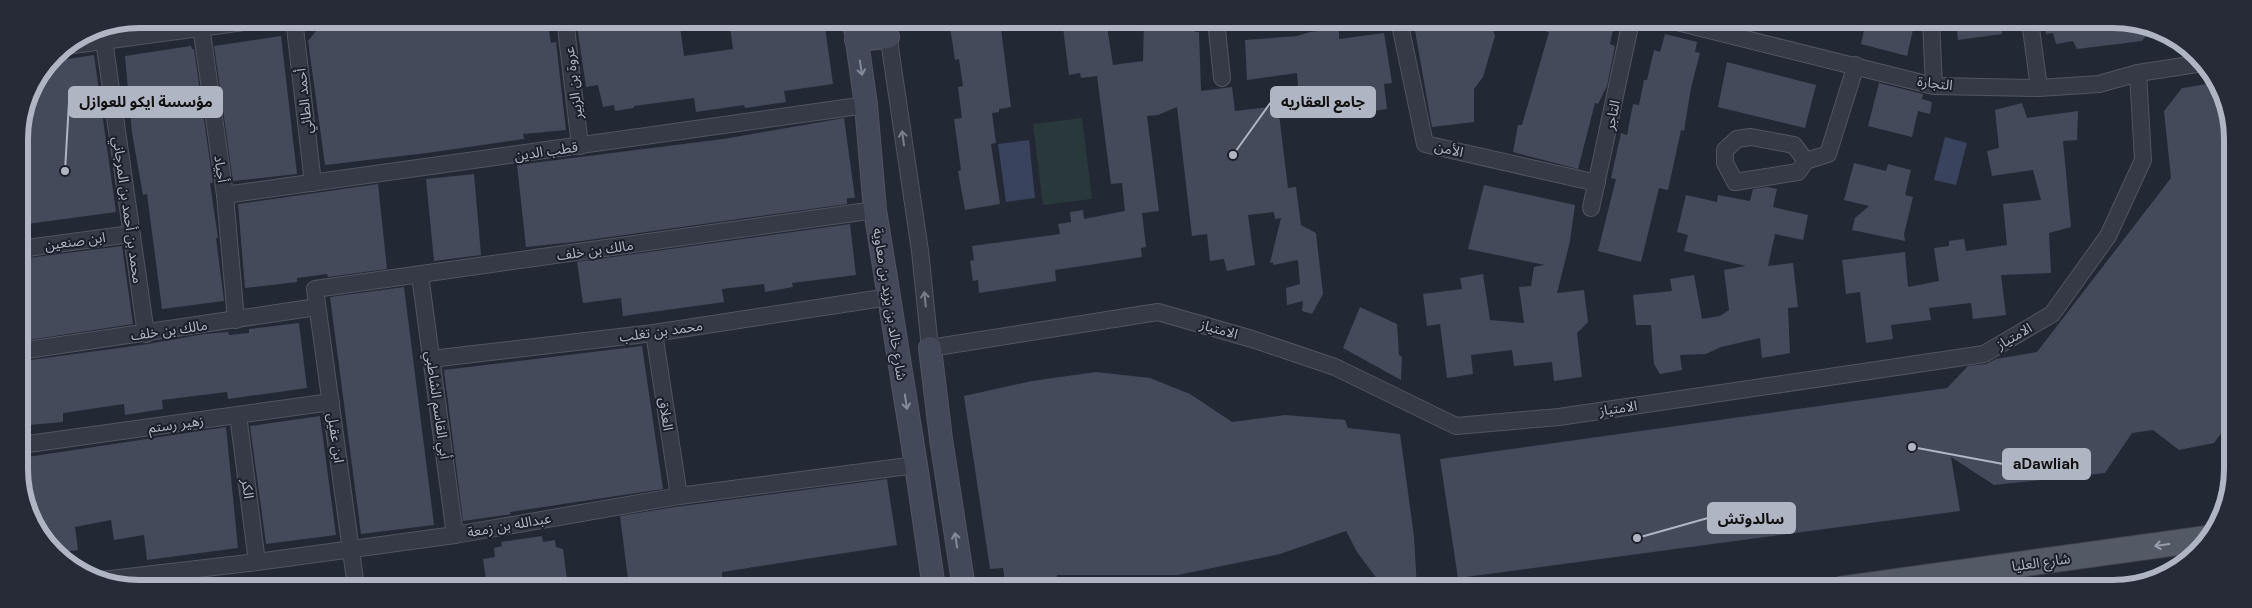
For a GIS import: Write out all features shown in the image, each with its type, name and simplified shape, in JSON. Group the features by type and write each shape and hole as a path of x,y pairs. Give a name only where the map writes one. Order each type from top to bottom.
{"main road":[{"path":"855,30 887,29"},
{"name":"شارع خالد بن يزيد بن معاوية","path":"855,30 866,105 875,210 933,580"},
{"path":"930,348 963,580"},
{"name":"شارع العليا","path":"1907,580 2200,539"}],"street":[{"path":"103,33 152,28"},
{"name":"أجياد","path":"202,28 225,195 236,320"},
{"name":"أحمد الطائي","path":"295,28 313,183"},
{"name":"عروة بن الزبير","path":"566,28 580,146"},
{"path":"1219,28 1222,78"},
{"name":"الأمن","path":"1401,28 1425,144 1597,183"},
{"name":"التاجر","path":"1591,208 1629,28"},
{"name":"التجارة","path":"1706,28 1934,86 2039,88 2100,84 2138,73 2196,64"},
{"path":"1931,28 1934,86"},
{"path":"2031,28 2039,88"},
{"path":"887,29 920,251 930,348"},
{"name":"محمد بن أحمد بن المرجاني","path":"103,33 146,334"},
{"path":"1806,161 1794,146 1751,137 1737,139 1725,150 1725,163 1736,182 1798,172 1806,161 1828,154 1856,65"},
{"name":"الامتياز","path":"930,348 1158,312 1252,339 1334,366 1456,426 1559,417 1984,354 2052,314 2108,236 2143,160 2138,73"},
{"name":"قطب الدين","path":"225,195 866,105"},
{"name":"مالك بن خلف","path":"315,289 875,210"},
{"name":"ابن صنعين","path":"28,248 131,234"},
{"name":"أبي القاسم الشاطبي","path":"420,275 455,535"},
{"name":"ابن عقيل","path":"315,289 355,580"},
{"name":"محمد بن تغلب","path":"431,359 654,333 889,297"},
{"name":"مالك بن خلف","path":"28,350 146,334 317,307"},
{"name":"العلاق","path":"654,333 679,496"},
{"name":"زهير رستم","path":"28,444 331,402"},
{"name":"الكر","path":"238,415 257,562"},
{"name":"عبدالله بن زمعة","path":"118,578 257,562 455,535 679,496 916,465"}],"shaded area":[{"path":"1082,118 1092,199 1043,205 1033,124"}],"water":[{"path":"1945,137 1967,143 1956,185 1934,180"},
{"path":"1029,140 1035,198 1006,202 998,144"}],"building":[{"path":"332,28 548,28 551,43 556,42 566,130 523,134 524,139 325,165 308,41 316,31"},
{"path":"577,28 680,28 684,56 733,49 730,28 825,28 833,84 784,91 786,102 745,108 744,105 696,112 694,98 634,106 634,108 615,111 614,105 603,107 598,85 586,87"},
{"path":"950,28 1001,29 1011,107 999,109 999,112 992,113 996,143 991,144 1000,204 965,210 958,171 961,170 954,119 962,118 958,87 963,86 959,59 955,60"},
{"path":"1063,28 1107,28 1113,65 1143,61 1144,28 1194,28 1195,32 1199,32 1201,91 1232,87 1235,111 1278,106 1288,188 1296,187 1301,225 1316,233 1323,294 1312,314 1302,311 1303,301 1287,305 1286,288 1300,284 1298,260 1273,265 1273,262 1270,263 1281,218 1275,219 1274,212 1248,215 1255,265 1227,271 1224,259 1210,261 1207,234 1192,236 1177,107 1158,115 1147,116 1159,211 1142,213 1146,247 1141,248 1142,257 1055,270 1056,281 979,293 978,280 973,281 970,261 974,260 972,246 1060,234 1058,224 1071,222 1070,212 1083,210 1084,219 1125,211 1122,183 1111,184 1097,76 1081,78 1080,73 1069,75"},
{"path":"1420,28 1492,28 1495,36 1483,77 1474,89 1474,122 1432,127 1415,31 1420,30"},
{"path":"1533,28 1613,28 1610,44 1615,46 1607,86 1598,104 1595,103 1578,169 1513,152 1518,125 1522,125 1549,32"},
{"path":"1864,28 1913,28 1907,56 1861,44"},
{"path":"1957,28 2001,28 2002,34 1958,40"},
{"path":"2045,28 2121,28 2148,33 2142,41 2077,49 2073,41 2056,44 2053,33 2046,34"},
{"path":"1339,29 1339,39 1384,33 1392,83 1384,84 1387,109 1373,111 1369,86 1299,98 1297,73 1247,80 1245,40 1297,36 1310,32"},
{"path":"1665,34 1697,42 1695,52 1700,53 1691,88 1684,131 1681,130 1668,190 1659,188 1641,262 1598,251 1616,179 1611,178 1621,133 1627,135 1633,104 1639,105 1644,80 1647,80 1654,50 1660,52"},
{"path":"281,36 297,174 233,181 214,46"},
{"path":"191,46 194,49 213,183 210,183 224,301 162,309 147,194 143,195 132,133 125,56"},
{"path":"94,55 116,212 28,224 28,124 31,109 39,89 50,71 60,60"},
{"path":"1727,62 1816,85 1805,128 1718,107"},
{"path":"1879,83 1923,94 1922,99 1932,102 1930,114 1918,111 1912,137 1868,126"},
{"path":"2210,84 2219,103 2224,124 2224,429 2214,443 2179,450 2153,430 2132,433 2105,473 1994,485 1951,457 1960,511 1458,578 1440,459 1947,388 1968,366 1986,364 1996,359 2037,352 2171,178 2164,111 2182,88"},
{"path":"2022,103 2027,118 2078,111 2077,140 2063,141 2071,227 2049,233 2051,273 2001,275 2006,315 1973,319 1971,303 1929,308 1931,320 1891,325 1893,339 1866,343 1860,292 1846,294 1842,260 1905,252 1908,287 1939,281 1934,248 1949,246 1949,241 1964,239 1966,251 2007,245 2003,204 2041,200 2033,170 1992,176 1987,151 1999,148 1995,110"},
{"path":"844,118 855,198 847,198 847,204 526,247 517,165 723,139"},
{"path":"1854,163 1886,171 1888,164 1911,170 1905,195 1913,197 1904,234 1905,241 1852,230 1855,218 1869,206 1844,200"},
{"path":"474,174 481,255 434,261 426,179"},
{"path":"378,184 387,269 328,277 327,274 297,278 297,282 245,288 238,204"},
{"path":"1484,185 1575,205 1570,241 1557,293 1584,290 1588,322 1577,333 1582,377 1554,381 1552,362 1514,366 1512,350 1471,355 1473,374 1447,378 1440,324 1427,326 1423,294 1462,289 1460,278 1483,274 1490,320 1524,323 1519,287 1531,286 1534,267 1545,265 1468,249"},
{"path":"1767,187 1777,189 1773,207 1808,215 1803,240 1775,234 1768,266 1793,263 1798,307 1788,308 1790,353 1762,358 1760,338 1721,347 1706,354 1680,355 1682,370 1660,374 1654,364 1651,325 1636,325 1633,295 1672,291 1670,279 1694,275 1702,319 1720,316 1729,310 1724,270 1746,266 1684,251 1688,235 1677,232 1686,195 1717,202 1718,195 1750,201 1753,189"},
{"path":"850,224 856,275 792,283 793,287 765,292 764,284 722,289 724,302 623,316 621,298 583,303 577,262"},
{"path":"122,246 133,324 28,340 28,258"},
{"path":"404,287 434,525 361,534 330,297"},
{"path":"1360,307 1397,324 1399,355 1402,357 1401,380 1343,348"},
{"path":"299,323 307,388 228,399 227,392 162,400 163,409 125,415 124,404 63,413 63,422 29,425 28,360 148,344 204,334 228,332 229,335 249,333 249,329"},
{"path":"642,346 663,489 463,521 444,370"},
{"path":"1096,372 1150,378 1190,394 1232,422 1285,415 1345,420 1348,428 1400,434 1414,536 1417,580 1378,580 1357,552 1346,531 1280,554 1178,575 1057,575 1056,580 1005,580 1003,568 990,569 964,396 1032,381"},
{"path":"320,416 336,535 266,544 250,426"},
{"path":"226,427 238,548 147,560 144,535 114,540 111,520 75,527 78,550 64,552 42,525 33,505 28,477 28,457"},
{"path":"887,479 897,545 722,572 722,577 694,580 628,580 620,516"},
{"path":"542,536 543,542 555,540 556,547 563,549 567,580 486,580 483,559 495,557 494,548 502,546 501,542"}],"place":[{"name":"جامع العقاريه","path":"1233,155"},
{"name":"مؤسسة ايكو للعوازل","path":"65,171"},
{"name":"aDawliah","path":"1912,447"},
{"name":"سالدوتش","path":"1637,538"}]}
